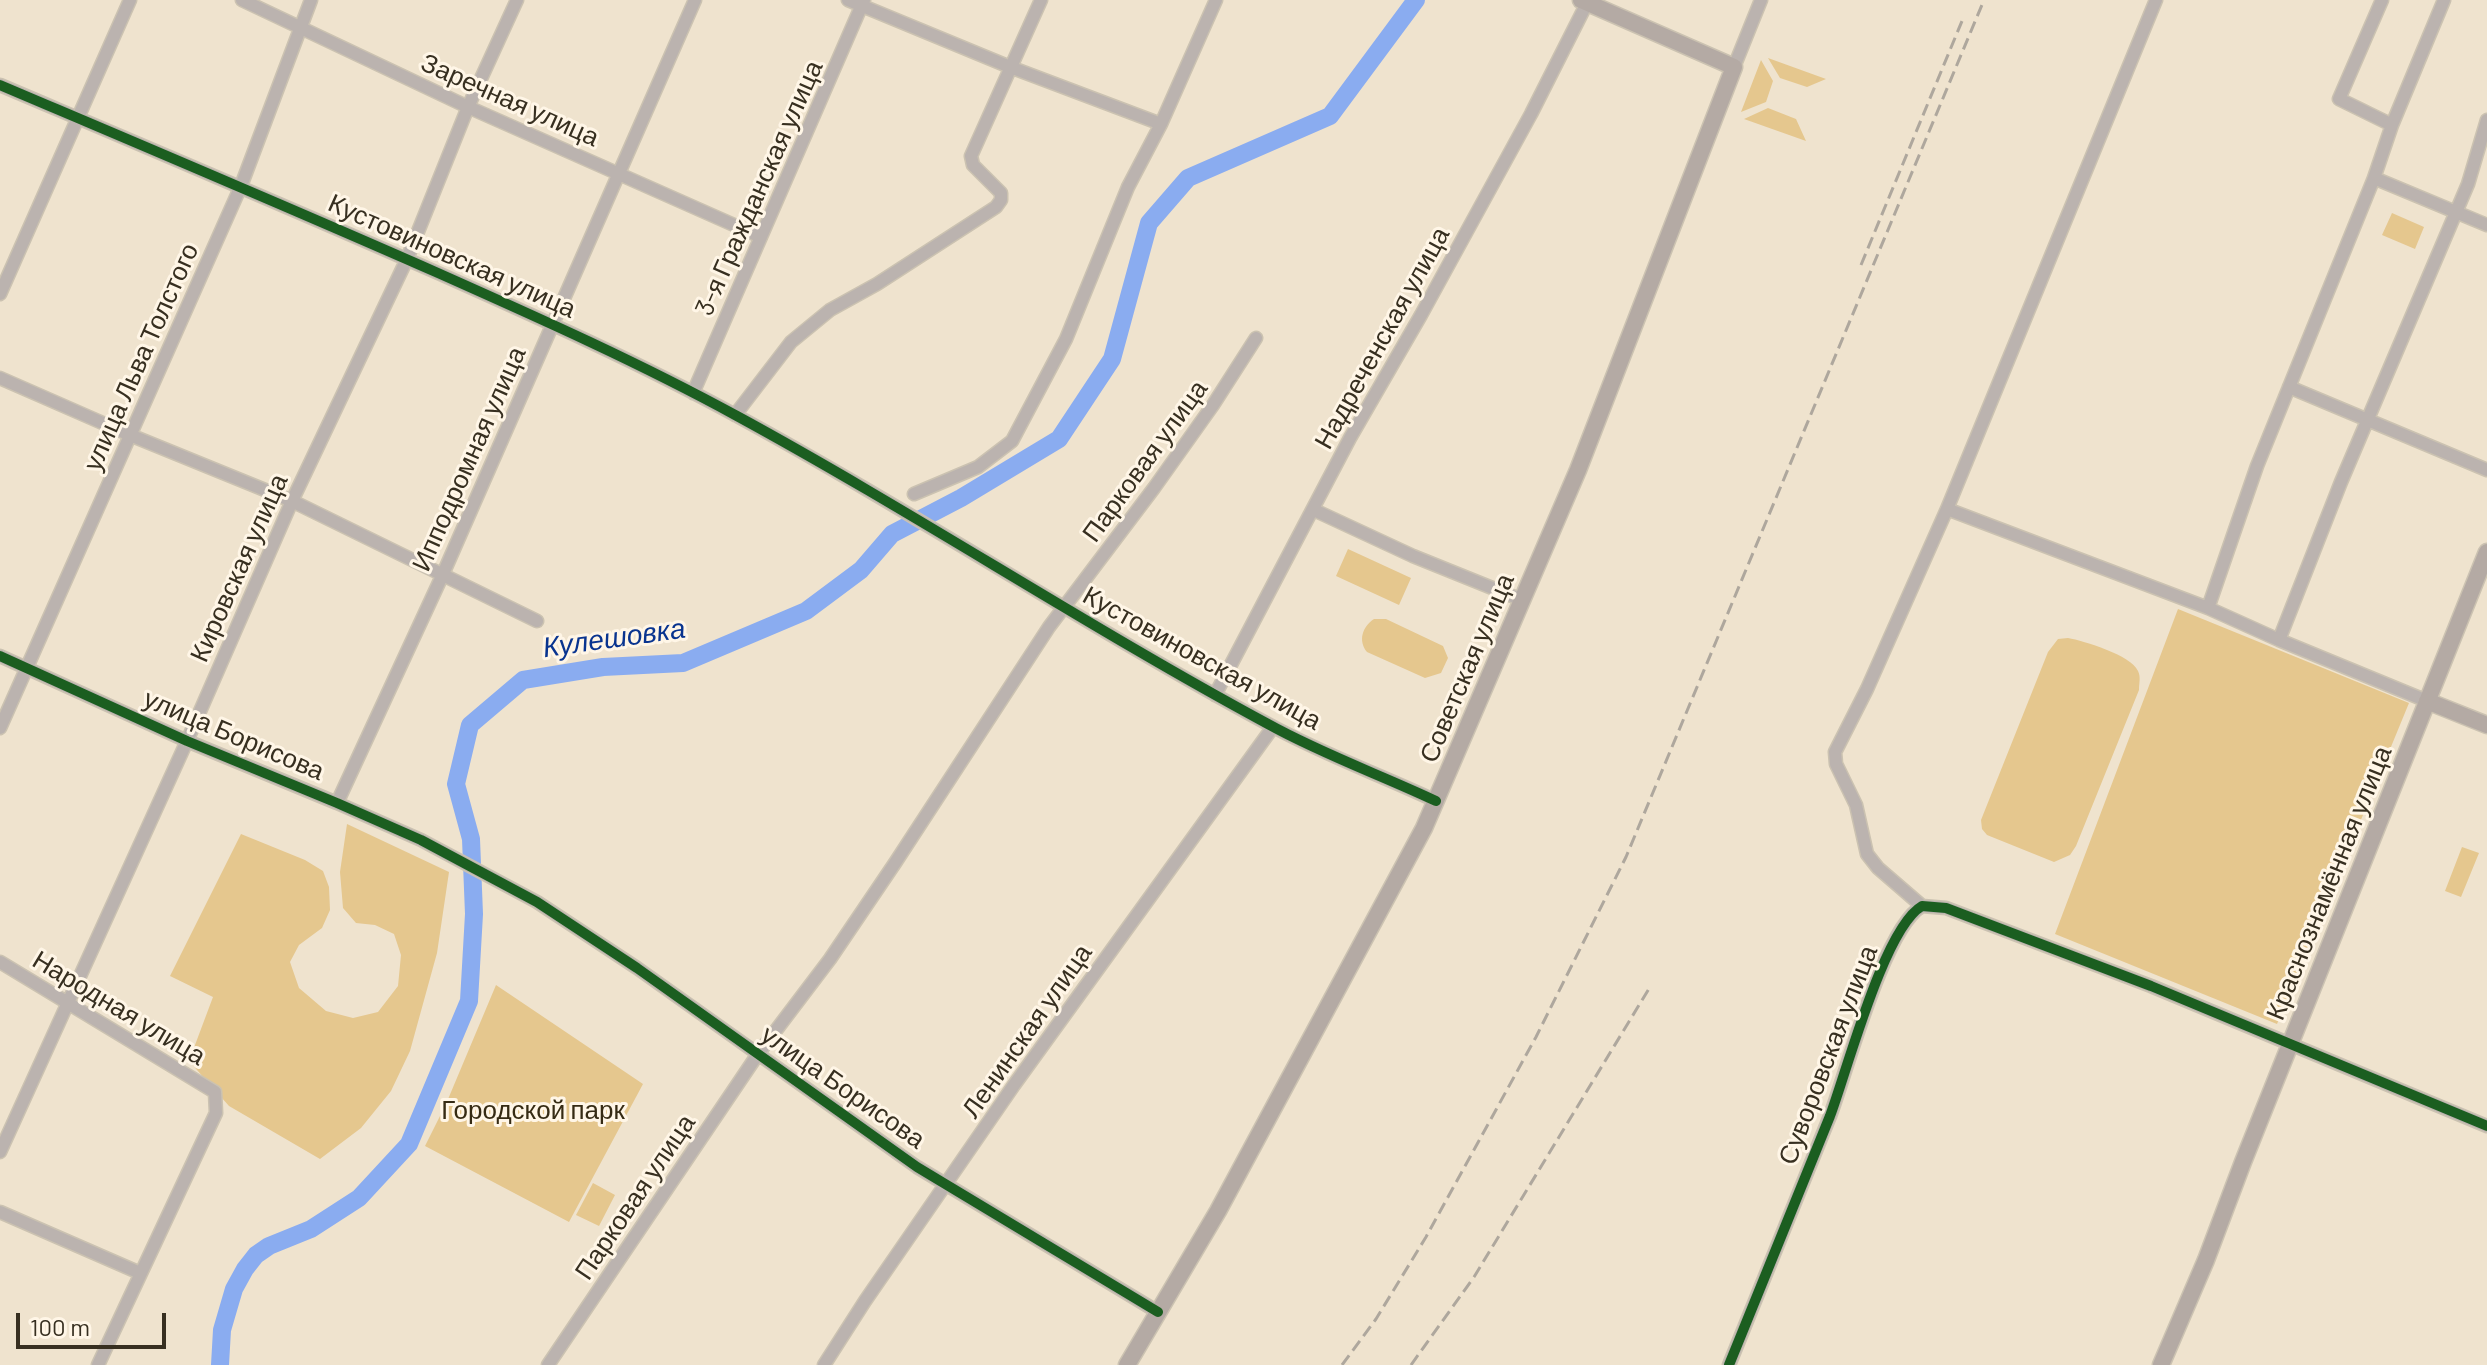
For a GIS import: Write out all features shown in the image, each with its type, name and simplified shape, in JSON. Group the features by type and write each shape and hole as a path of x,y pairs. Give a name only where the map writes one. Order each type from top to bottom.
{"main road":[{"path":"1585,1 1734,67"},
{"name":"Советская улица","path":"1127,1365 1218,1211 1436,801 1578,470 1734,67"},
{"name":"Краснознамённая улица","path":"2161,1365 2206,1260 2487,552"},
{"path":"2427,701 2487,725"}],"street":[{"path":"0,294 130,0"},
{"name":"Заречная улица","path":"242,0 468,107 761,237"},
{"name":"улица Льва Толстого","path":"0,728 241,186 311,0"},
{"name":"Кировская улица","path":"0,1152 187,741 292,501 407,259 468,107 517,0"},
{"name":"Ипподромная улица","path":"337,803 443,574 695,0"},
{"path":"848,0 863,3 1010,67 1161,124"},
{"path":"735,415 785,349 830,310 996,207 1001,193 973,165 971,156 1041,0"},
{"path":"914,494 978,467 1012,441 1066,339 1128,187 1161,124 1216,0"},
{"name":"Советская улица","path":"1734,67 1761,0"},
{"path":"2156,0 1947,509 1867,689 1835,752 1836,764 1856,805 1867,854 1878,868 1922,906 1946,908 2151,986 2487,1126"},
{"path":"2382,0 2339,99 2392,125"},
{"path":"2208,608 2257,466 2444,0"},
{"name":"Надреченская улица","path":"1215,695 1364,413 1523,127 1585,1"},
{"name":"3-я Гражданская улица","path":"693,393 863,3"},
{"name":"Кустовиновская улица","path":"0,85 407,259 552,324 693,393 1273,727 1436,801"},
{"path":"2279,640 2468,184 2487,120"},
{"path":"2374,178 2487,225"},
{"name":"Парковая улица","path":"548,1365 758,1054 830,959 1026,661 1154,488 1256,338"},
{"path":"0,378 292,501 537,621"},
{"path":"2289,387 2487,470"},
{"path":"1947,509 2208,608 2427,701"},
{"path":"1314,510 1413,556 1522,600"},
{"name":"улица Борисова","path":"0,656 187,741 337,803 450,856 537,902 637,968 917,1167 1158,1312"},
{"name":"Ленинская улица","path":"824,1365 946,1182 1273,727"},
{"name":"Суворовская улица","path":"1729,1365 1831,1111 1876,980 1901,928 1910,915 1922,906"},
{"name":"Народная улица","path":"0,962 215,1092 216,1113 140,1273"},
{"path":"0,1212 140,1273 98,1365"}],"green space":[{"path":"1768,58 1826,79 1807,87 1780,78"},
{"path":"1761,60 1773,81 1766,102 1741,112"},
{"path":"1768,108 1796,119 1806,141 1744,119"},
{"path":"2392,213 2424,227 2415,249 2382,235"},
{"path":"1348,549 1411,578 1399,605 1336,576"},
{"path":"2178,609 2409,703 2277,1024 2055,934"},
{"path":"1374,619 1386,619 1443,646 1448,658 1441,673 1425,678 1367,652 1363,634"},
{"path":"2068,638 2117,654 2134,665 2140,680 2139,690 2076,846 2070,855 2054,862 1987,835 1982,829 1981,820 2048,652 2058,639"},
{"path":"347,824 449,872 437,953 410,1051 391,1091 361,1128 320,1159 229,1106 189,1061 213,997 170,976 241,834 305,860 323,871 329,887 330,910 322,928 299,945 290,962 299,988 326,1011 353,1018 378,1012 398,986 401,955 394,934 375,925 356,923 343,908 340,872"},
{"path":"2462,847 2479,853 2461,897 2445,891"},
{"name":"Городской парк","path":"496,985 643,1084 569,1222 425,1146"},
{"path":"593,1183 615,1195 599,1226 576,1215"}],"waterway":[{"name":"Кулешовка","path":"220,1365 222,1330 234,1289 245,1269 256,1255 269,1246 311,1229 359,1198 409,1144 469,1001 474,914 471,839 456,784 470,725 523,680 603,667 683,663 806,611 861,570 892,534 961,498 1059,439 1112,359 1149,223 1188,178 1330,116 1416,0"}],"railway":[{"path":"1342,1365 1376,1319 1426,1237 1536,1037 1626,857 1984,0"},
{"path":"1861,265 1962,21"},
{"path":"1411,1365 1474,1277 1650,987"}],"cycle path":[{"path":"0,85 438,273 664,378 804,453 1134,649 1268,724 1436,801"},
{"path":"0,656 187,741 421,840 537,902 637,968 917,1167 1158,1312"},
{"path":"1729,1365 1830,1116 1881,970 1908,919 1922,906 1946,908 2151,986 2487,1126"}]}
